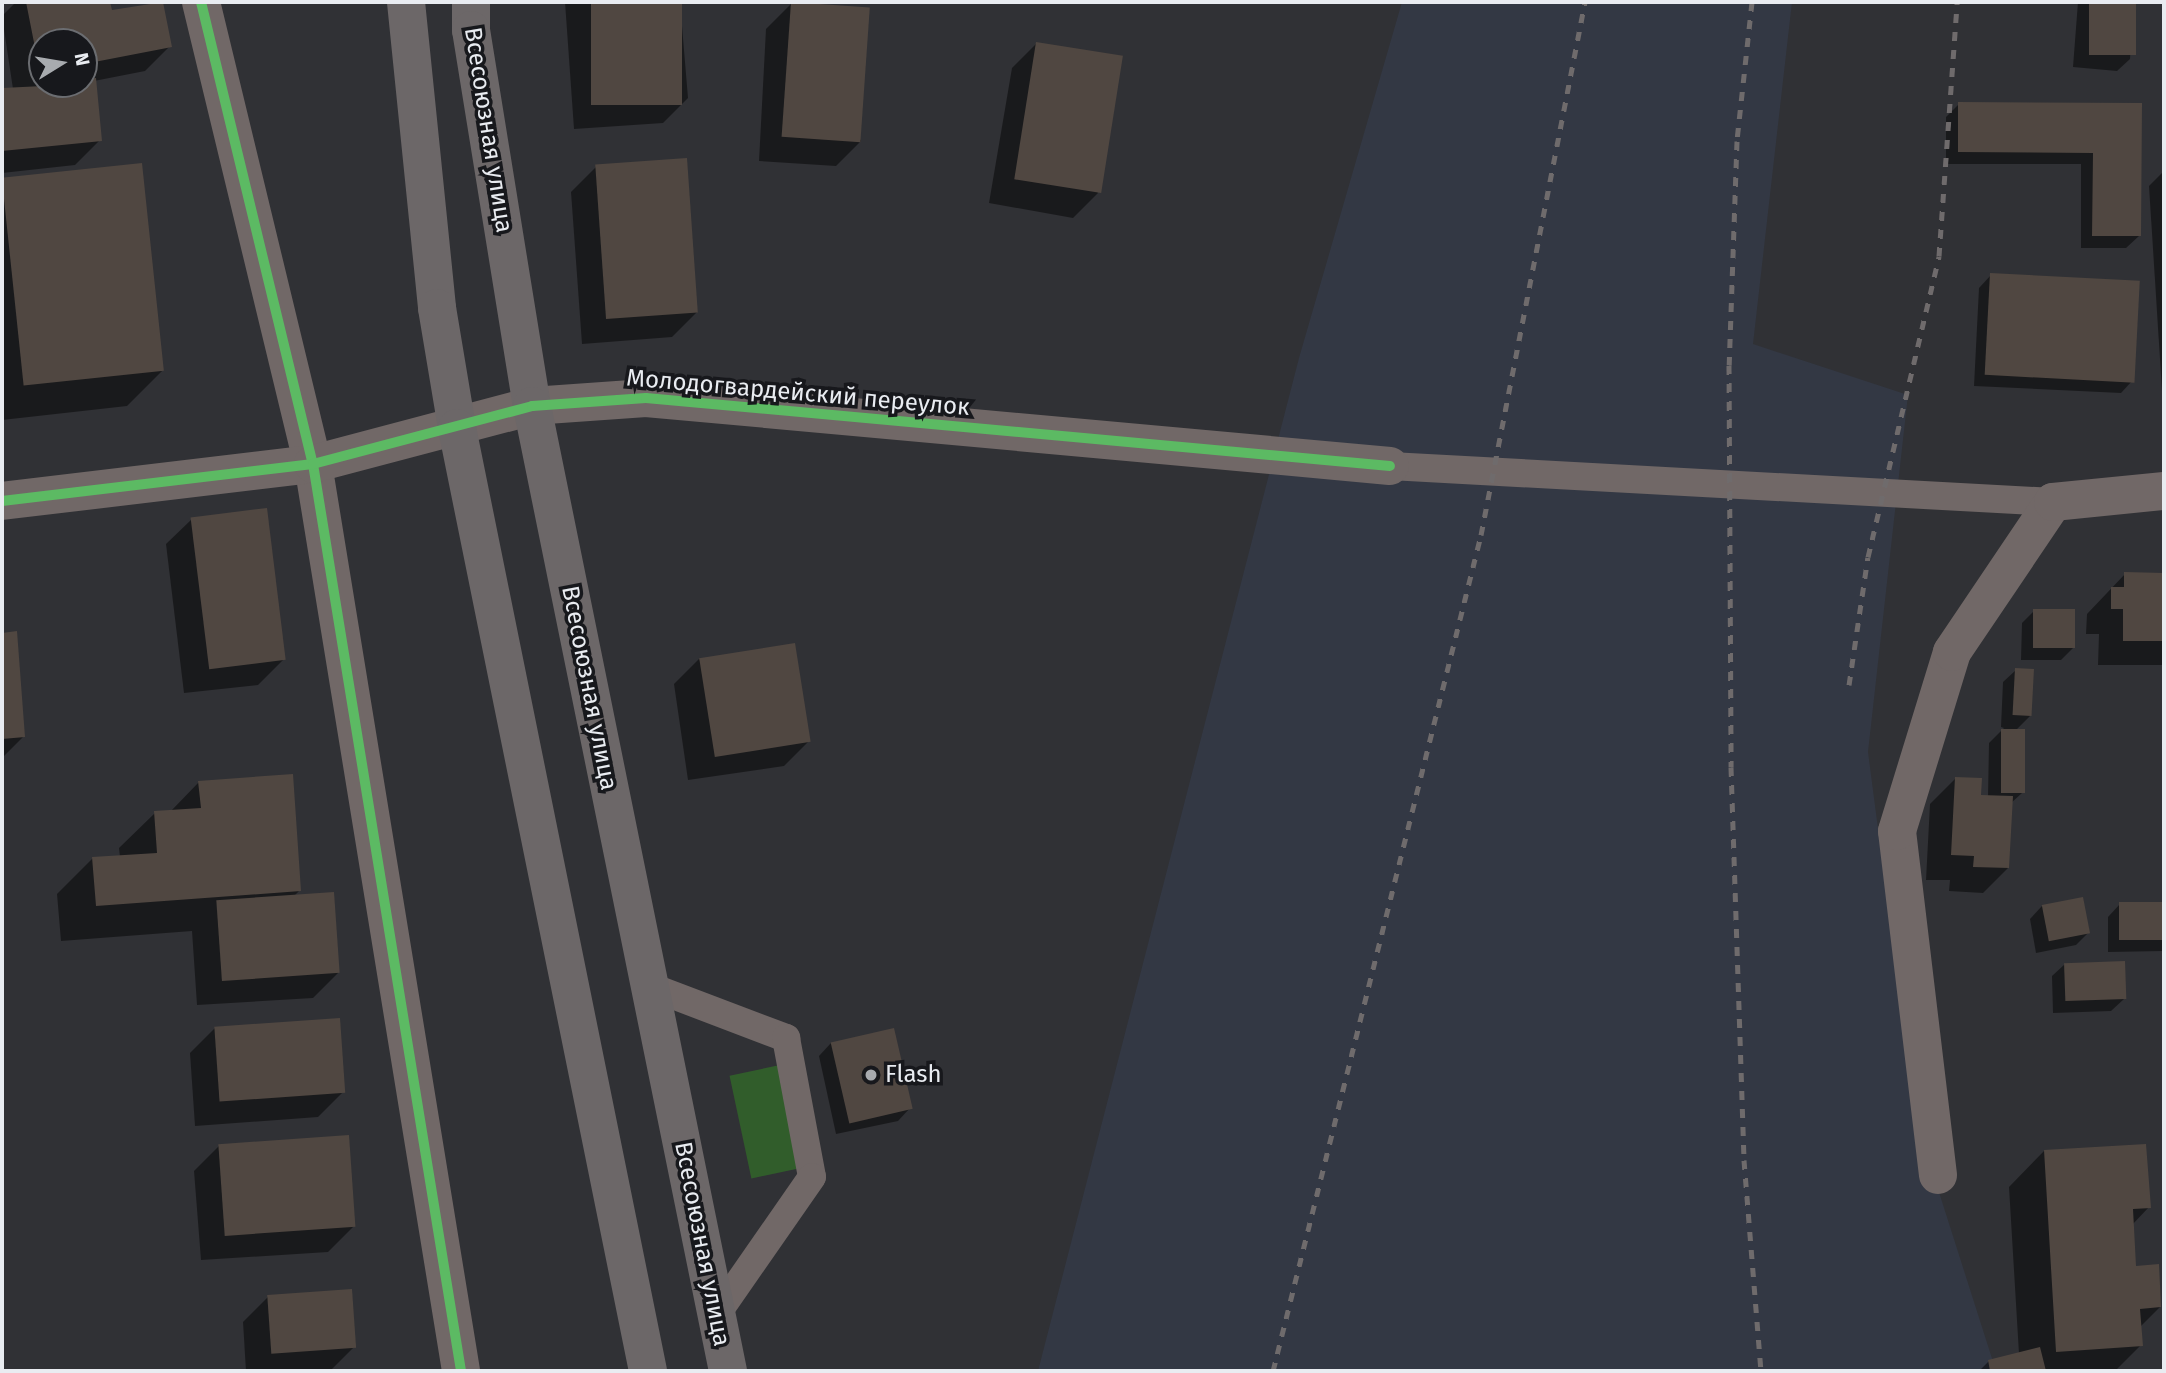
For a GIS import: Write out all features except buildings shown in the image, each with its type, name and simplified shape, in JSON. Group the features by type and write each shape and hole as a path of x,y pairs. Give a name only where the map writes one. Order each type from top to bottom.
{"highway":[{"path":"406,2 437,308 457,428 648,1371"},
{"name":"Всесоюзная улица","path":"471,2 471,30 532,406 728,1371"}],"street":[{"path":"201,2 313,464 461,1371"},
{"name":"Молодогвардейский переулок","path":"2,501 313,464 532,406 646,398 1390,466"},
{"path":"1938,1175 1897,831 1952,652 2053,502 2164,491"}],"lane":[{"path":"1390,466 2053,502"},
{"path":"649,986 786,1038 812,1177 716,1315"}],"shaded area":[{"path":"1402,2 1792,2 1753,344 1908,395 1868,752 1916,1120 1996,1371 1038,1371 1299,358"}],"green space":[{"path":"799,1061 821,1164 751,1178 730,1076"}],"railway":[{"path":"1273,1371 1481,535 1585,2"},
{"path":"1752,2 1737,141 1729,365 1731,767 1744,1160 1761,1371"},
{"path":"1849,685 1868,557 1939,256 1957,2"}],"cycle path":[{"path":"201,2 313,464 461,1371"},
{"path":"2,501 313,464 532,406 646,398 1390,466"}],"place":[{"name":"Flash","path":"871,1075"}]}
